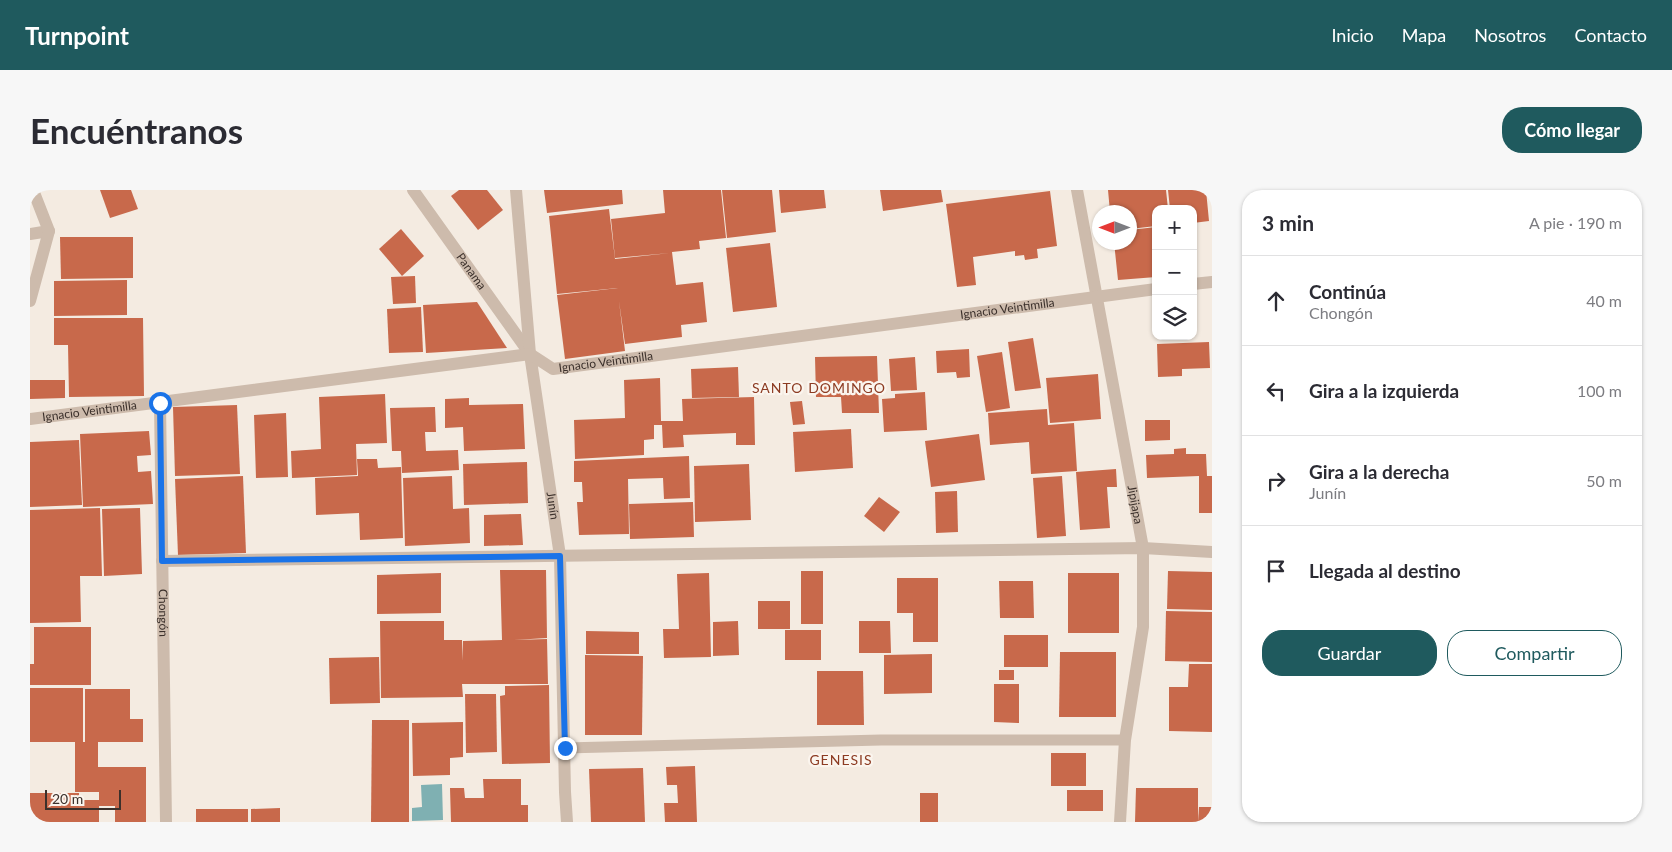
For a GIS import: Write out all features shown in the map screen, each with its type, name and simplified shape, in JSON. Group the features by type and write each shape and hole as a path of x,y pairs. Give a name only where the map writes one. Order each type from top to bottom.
{"street":[{"path":"30,301 49,232 34,190"},
{"name":"Panama","path":"413,190 530,354"},
{"name":"Junín","path":"516,190 530,354 560,556 567,822"},
{"name":"Jipijapa","path":"1077,190 1095,296 1143,548 1143,627 1125,740 1120,822"},
{"path":"30,234 49,232"},
{"path":"1197,284 1212,282"},
{"name":"Ignacio Veintimilla","path":"30,419 530,354 553,369 1152,289"},
{"name":"Chongón","path":"160,403 166,822"},
{"path":"162,561 1143,548 1212,552"}],"lane":[{"path":"565,748 881,740 1125,740"}],"water":[{"path":"442,784 443,820 412,821 412,808 422,807 421,785"}],"building":[{"path":"100,190 131,190 138,209 110,218"},
{"path":"459,190 487,190 503,210 478,230 451,196"},
{"path":"544,190 622,190 623,204 547,213"},
{"path":"663,190 721,190 726,238 699,241 700,249 672,252 676,285 703,282 707,322 681,325 682,337 625,344 619,301 625,351 565,359 557,295 618,288 557,294 549,216 609,209 615,259 670,253 615,258 611,219 665,213"},
{"path":"722,190 772,190 776,232 727,238"},
{"path":"779,190 824,190 826,208 781,213"},
{"path":"880,190 941,190 943,202 883,211"},
{"path":"1108,190 1166,190 1168,205 1152,205 1152,226 1137,228 1137,205 1109,205"},
{"path":"1168,190 1206,190 1209,221 1197,222 1197,205 1170,205"},
{"path":"1050,191 1057,246 1037,249 1038,258 1025,260 1024,255 1015,256 1015,251 973,257 976,285 957,287 946,204"},
{"path":"1152,227 1152,277 1118,280 1115,250 1137,250 1137,229"},
{"path":"401,229 424,256 402,276 379,249"},
{"path":"60,237 133,237 133,278 61,279"},
{"path":"770,243 777,307 733,312 726,248"},
{"path":"415,276 416,303 393,304 391,277"},
{"path":"127,280 127,315 54,316 54,281"},
{"path":"477,302 507,348 426,353 423,305"},
{"path":"421,307 423,352 389,353 387,309"},
{"path":"54,318 143,318 144,396 69,397 68,345 54,345"},
{"path":"1033,338 1041,388 1015,391 1008,342"},
{"path":"1209,342 1210,368 1182,369 1182,376 1158,377 1157,344"},
{"path":"969,349 970,377 957,378 956,372 937,373 936,351"},
{"path":"1002,352 1010,408 986,412 977,356"},
{"path":"877,356 879,413 842,413 841,397 816,397 815,357"},
{"path":"915,357 917,390 891,391 889,359"},
{"path":"738,367 739,397 692,398 691,369"},
{"path":"1098,374 1101,419 1050,423 1046,378"},
{"path":"660,378 661,421 683,421 682,399 754,397 755,445 736,445 736,433 683,435 684,447 663,448 662,425 654,425 654,439 644,440 644,455 575,459 574,420 625,418 624,380"},
{"path":"30,380 65,380 65,398 30,399"},
{"path":"925,392 927,430 884,432 882,399 895,398 895,394"},
{"path":"385,394 387,443 356,444 357,475 292,478 291,451 321,449 319,397"},
{"path":"469,398 469,405 523,404 525,449 464,451 463,427 445,428 445,399"},
{"path":"802,401 805,424 793,425 790,402"},
{"path":"237,405 240,474 175,476 173,407"},
{"path":"435,407 436,432 425,432 426,451 458,450 459,470 402,473 401,451 392,451 390,408"},
{"path":"1047,409 1048,425 1074,423 1077,471 1031,474 1029,442 990,445 988,413"},
{"path":"286,413 288,477 256,478 254,415"},
{"path":"1145,420 1170,420 1170,440 1145,441"},
{"path":"851,429 853,468 795,472 793,432"},
{"path":"149,431 151,455 137,456 138,472 151,471 153,504 83,507 80,434"},
{"path":"979,434 985,480 931,487 925,441"},
{"path":"79,440 82,505 30,507 30,442"},
{"path":"1186,448 1186,454 1206,454 1207,476 1212,476 1212,513 1199,513 1199,476 1147,478 1146,455 1174,454 1174,449"},
{"path":"689,456 690,498 664,499 663,478 628,479 629,534 579,535 577,502 583,502 582,482 574,482 574,461"},
{"path":"357,459 377,459 378,468 401,467 403,538 360,540 359,513 316,515 315,478 358,476"},
{"path":"527,462 528,503 464,505 463,464"},
{"path":"749,464 751,520 695,522 694,466"},
{"path":"1116,469 1117,487 1107,487 1110,528 1080,530 1076,472"},
{"path":"243,476 246,553 178,555 175,479"},
{"path":"452,476 453,509 469,508 470,543 405,546 403,478"},
{"path":"1062,476 1066,536 1037,538 1033,478"},
{"path":"957,491 958,532 936,533 935,492"},
{"path":"879,497 900,512 884,532 864,516"},
{"path":"693,502 694,537 630,539 629,504"},
{"path":"100,508 102,576 80,576 81,622 30,623 30,510"},
{"path":"140,508 142,574 104,576 102,509"},
{"path":"521,514 523,545 484,546 484,515"},
{"path":"500,570 546,570 547,638 514,640 547,639 548,684 462,684 463,697 381,698 380,621 444,621 444,640 462,640 463,661 463,641 502,640"},
{"path":"801,571 823,571 823,624 801,624"},
{"path":"1168,571 1212,572 1212,610 1167,609"},
{"path":"441,573 441,613 377,614 377,575"},
{"path":"709,573 711,657 664,658 663,629 679,629 677,574"},
{"path":"1068,573 1119,573 1119,633 1068,633"},
{"path":"897,578 938,578 938,642 913,642 913,613 897,613"},
{"path":"999,581 1033,581 1034,618 1000,618"},
{"path":"758,601 790,601 790,629 758,629"},
{"path":"1166,611 1212,612 1212,662 1165,661"},
{"path":"738,621 739,655 713,656 713,622"},
{"path":"859,621 890,621 891,653 859,653"},
{"path":"34,627 91,627 91,685 30,685 30,664 34,664"},
{"path":"785,630 821,630 821,660 785,660"},
{"path":"586,631 639,632 639,654 586,654"},
{"path":"1004,635 1048,635 1048,667 1004,667"},
{"path":"1060,652 1116,652 1116,717 1059,717"},
{"path":"932,654 932,693 884,694 884,655"},
{"path":"585,655 643,656 642,735 585,735"},
{"path":"379,657 380,703 330,704 329,658"},
{"path":"1189,664 1212,664 1212,732 1169,731 1169,687 1188,687"},
{"path":"999,670 1014,670 1014,680 999,680"},
{"path":"817,671 863,671 864,725 817,725"},
{"path":"994,684 1019,684 1019,723 994,722"},
{"path":"549,685 550,763 502,764 500,696 505,695 505,686"},
{"path":"30,688 83,688 83,742 85,742 85,689 130,689 130,719 143,719 143,742 98,742 98,767 146,767 146,822 115,822 115,806 99,806 99,822 30,822 30,793 79,793 79,807 80,800 99,800 99,792 75,792 75,742 30,742"},
{"path":"465,694 496,694 497,752 466,753"},
{"path":"372,720 409,720 409,822 371,822"},
{"path":"463,722 463,757 450,758 450,775 413,776 412,723"},
{"path":"1051,753 1086,753 1086,786 1051,786"},
{"path":"695,766 697,822 665,822 664,803 678,803 677,785 667,785 666,767"},
{"path":"643,768 645,822 591,822 589,769"},
{"path":"483,779 521,779 521,805 528,805 528,822 451,822 450,788 464,788 465,798 484,798"},
{"path":"1136,788 1198,788 1198,822 1135,822"},
{"path":"1067,790 1103,790 1103,811 1067,811"},
{"path":"920,793 938,793 938,822 920,822"},
{"path":"1199,807 1212,807 1212,822 1198,822"},
{"path":"280,808 280,822 251,822 251,809"},
{"path":"196,809 248,809 248,822 196,822"}],"district":[{"name":"SANTO DOMINGO","path":"819,388"},
{"name":"GENESIS","path":"841,760"}],"route":[{"path":"160,403 162,561 560,556 565,748"}]}
